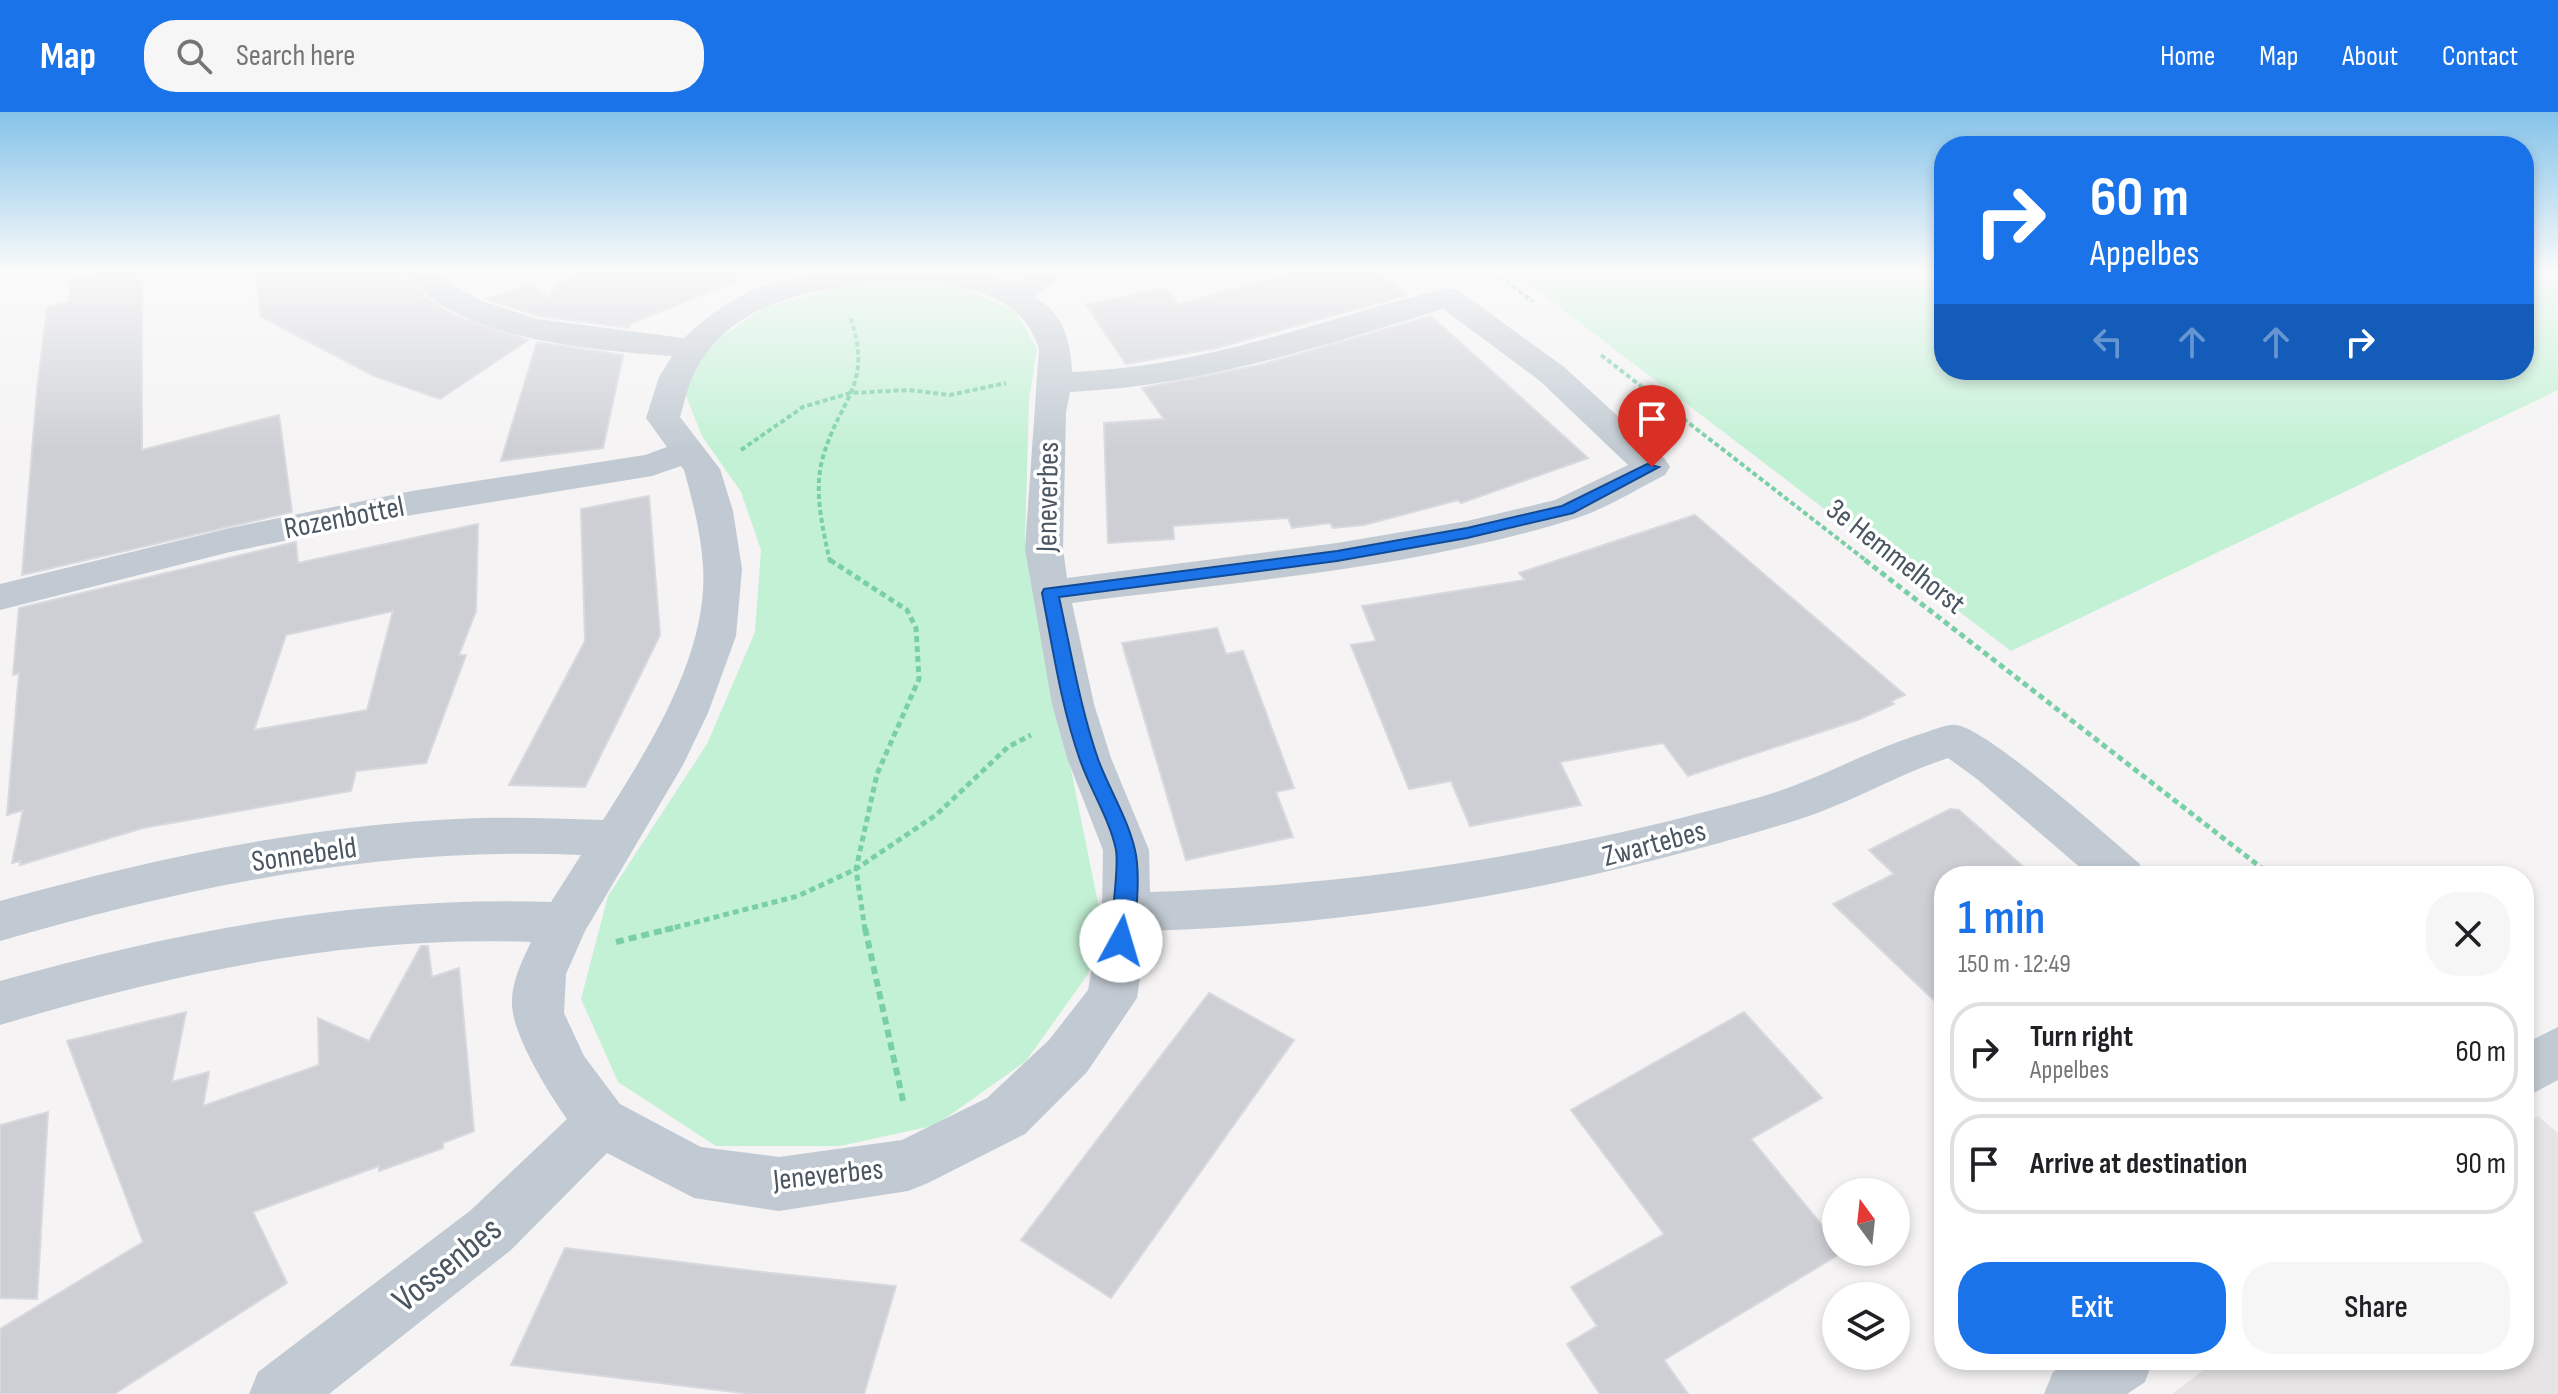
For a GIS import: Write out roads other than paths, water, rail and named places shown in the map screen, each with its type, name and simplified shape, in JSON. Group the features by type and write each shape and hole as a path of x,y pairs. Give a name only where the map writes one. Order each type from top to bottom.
{"street":[{"path":"568,331 630,343 692,348"},
{"name":"Jeneverbes","path":"709,331 692,348 669,386 663,418 694,458 714,511 723,569 716,636 687,713 668,752 614,838 556,941 541,974 538,1013 565,1073 601,1122 694,1172 779,1184 908,1165 1006,1116 1068,1056 1112,998 1126,912 1126,850 1079,723 1050,593 1044,549 1049,412 1055,383 1055,349 1049,331"},
{"path":"1055,383 1100,383 1167,373 1297,344 1339,331"},
{"path":"1050,593 1337,556 1467,533 1567,509 1652,467 1552,374 1493,331"},
{"name":"Rozenbottel","path":"0,597 230,540 412,503 694,458"},
{"name":"Zwartebes","path":"1126,912 1221,911 1399,894 1570,864 1801,801 1883,764 1954,740 1993,767 2110,866"},
{"name":"Sonnebeld","path":"0,921 82,896 192,871 316,849 507,835 614,838"},
{"path":"0,1003 89,976 240,943 323,930 492,920 556,941"},
{"path":"2534,1067 2558,1050"},
{"name":"Vossenbes","path":"280,1394 491,1230 601,1122"},
{"path":"2075,1394 2109,1370"}]}
